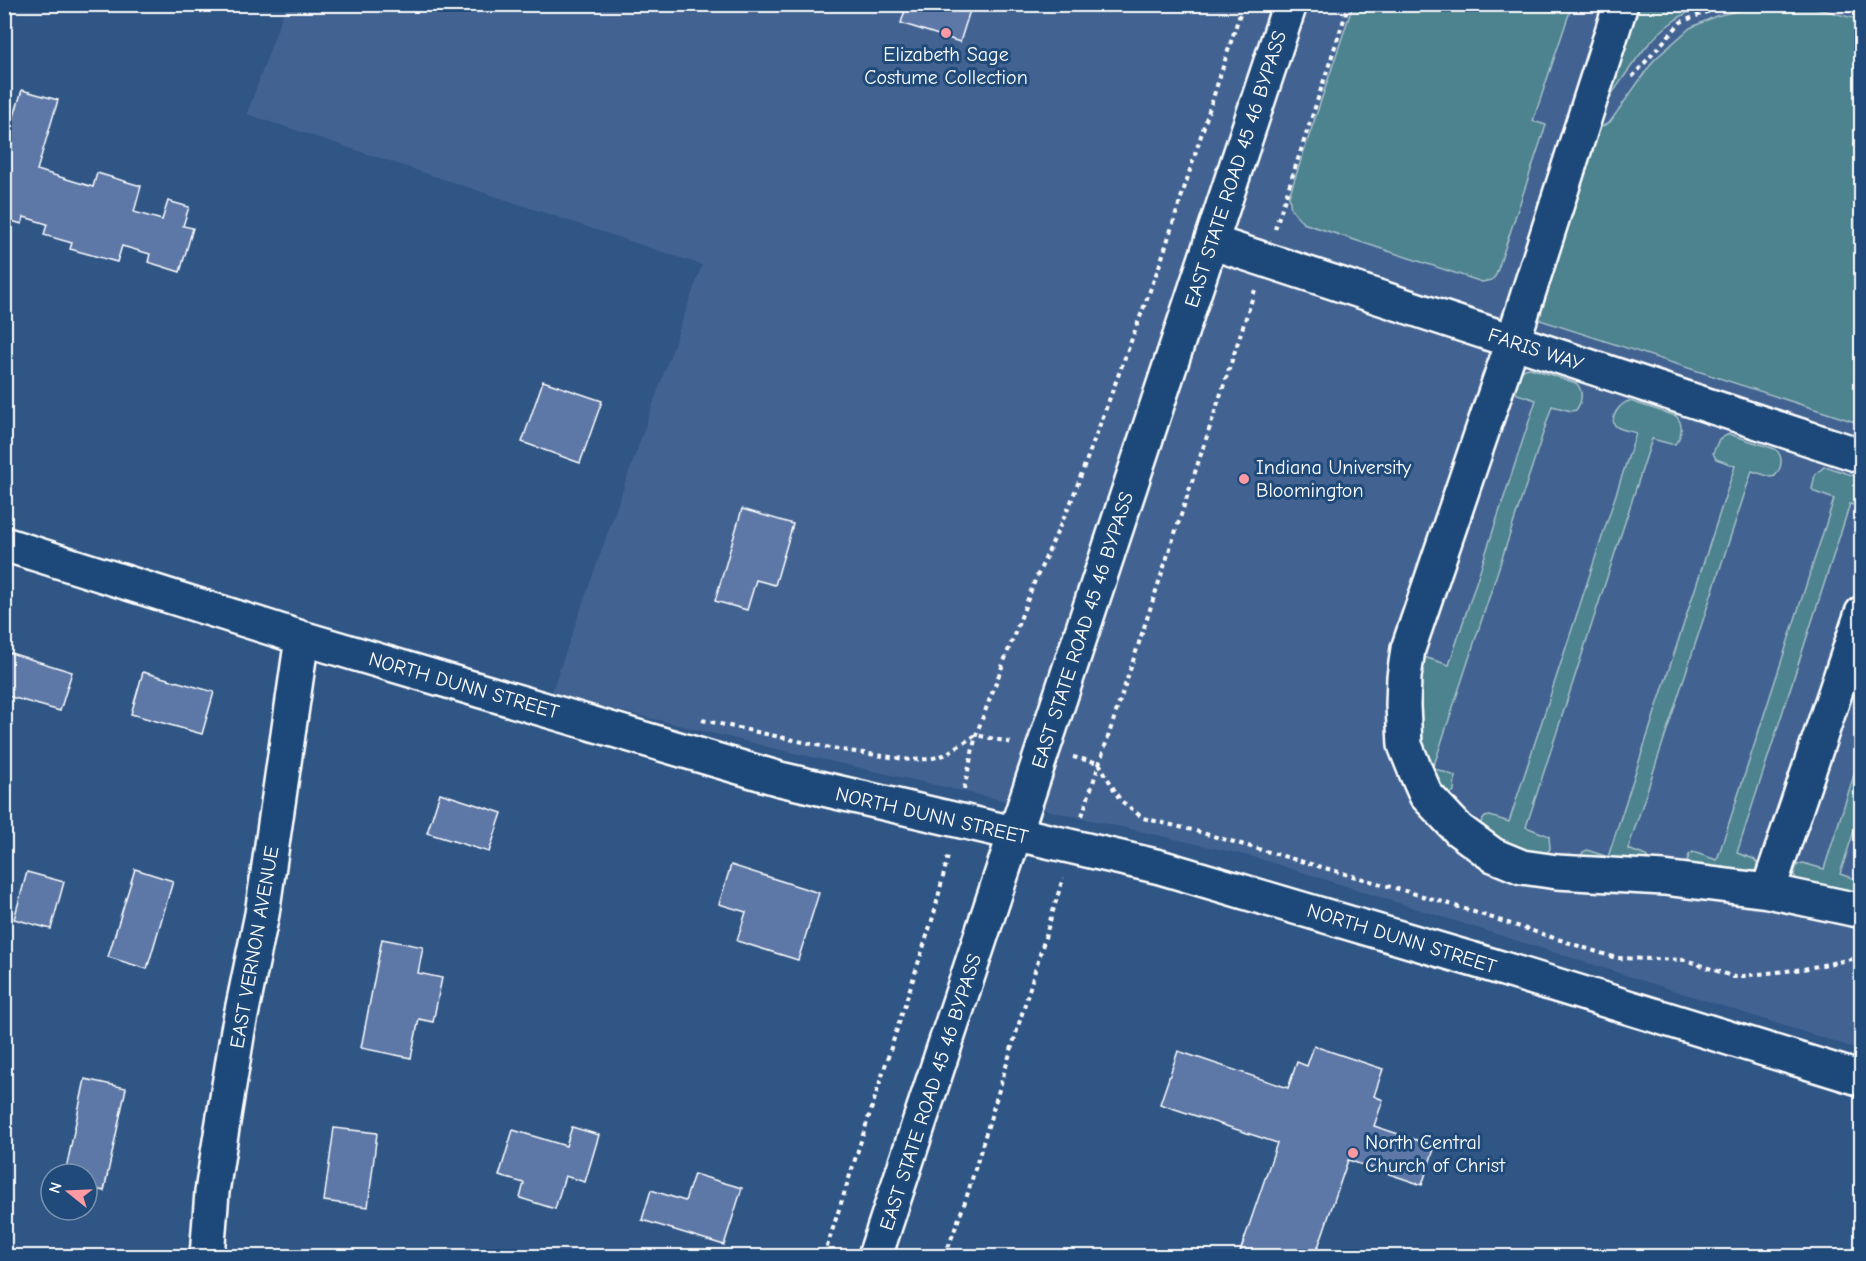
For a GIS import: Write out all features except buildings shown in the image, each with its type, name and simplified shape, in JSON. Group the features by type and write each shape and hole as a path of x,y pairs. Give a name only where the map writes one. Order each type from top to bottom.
{"main road":[{"name":"EAST STATE ROAD 45 46 BYPASS","path":"875,1257 1290,4"},
{"path":"1621,4 1513,341 1408,649 1402,705 1405,744 1426,795 1459,830 1493,855 1522,867 1557,872 1664,878 1768,891 1862,911"},
{"name":"FARIS WAY","path":"1211,242 1862,456"},
{"name":"NORTH DUNN STREET","path":"4,544 302,638 780,779 1160,867 1481,962 1862,1079"},
{"path":"1768,891 1862,613"},
{"name":"EAST VERNON AVENUE","path":"207,1257 212,1192 238,1030 262,914 302,638"}],"path":[{"path":"702,720 834,749 911,760 930,759 944,755 976,735 1034,584 1071,502 1161,261 1243,4"},
{"path":"1349,4 1099,763 1120,800 1143,818 1440,901 1616,958 1686,960 1734,977 1803,969 1862,957"},
{"path":"1632,77 1681,22 1726,4"},
{"path":"1820,4 1862,14"},
{"path":"824,1257 934,914"},
{"path":"945,1257 966,1199 1045,935"}],"shaded area":[{"name":"Indiana University Bloomington","path":"286,5 1861,5 1861,1050 1254,857 781,750 551,694 702,265 247,114"}],"green space":[{"path":"1766,4 1803,5 1861,20 1861,424 1540,320 1537,302 1593,132 1610,122 1654,60 1690,28 1716,16"},
{"path":"1353,5 1572,5 1533,121 1546,125 1496,275 1492,280 1482,282 1303,223 1291,209 1289,196"},
{"path":"1635,5 1703,5 1677,19 1652,40 1601,108"},
{"path":"1530,368 1576,383 1580,389 1581,400 1576,410 1571,411 1552,406 1433,768 1455,776 1454,791 1448,796 1443,795 1421,749 1416,709 1418,682 1424,657 1449,665 1536,400 1517,394 1514,387 1521,372"},
{"path":"1630,401 1676,416 1681,426 1681,434 1675,444 1652,439 1526,827 1549,836 1550,849 1546,854 1524,856 1479,828 1485,817 1490,816 1509,822 1636,433 1617,427 1613,420 1622,404"},
{"path":"1729,434 1775,449 1780,455 1780,466 1775,476 1771,477 1752,471 1628,849 1646,856 1651,862 1580,860 1583,852 1587,850 1608,857 1735,466 1716,459 1713,453 1719,439"},
{"path":"1824,467 1861,478 1861,507 1850,504 1737,853 1754,859 1757,863 1756,871 1690,867 1687,862 1689,855 1693,852 1717,860 1834,499 1812,489 1815,475"},
{"path":"1861,753 1861,809 1840,874 1858,880 1860,890 1854,891 1797,880 1794,875 1795,871 1797,866 1803,863 1824,869"}],"place":[{"name":"Elizabeth Sage Costume Collection","path":"946,33"},
{"name":"Indiana University Bloomington","path":"1244,479"},
{"name":"North Central Church of Christ","path":"1353,1153"}]}
